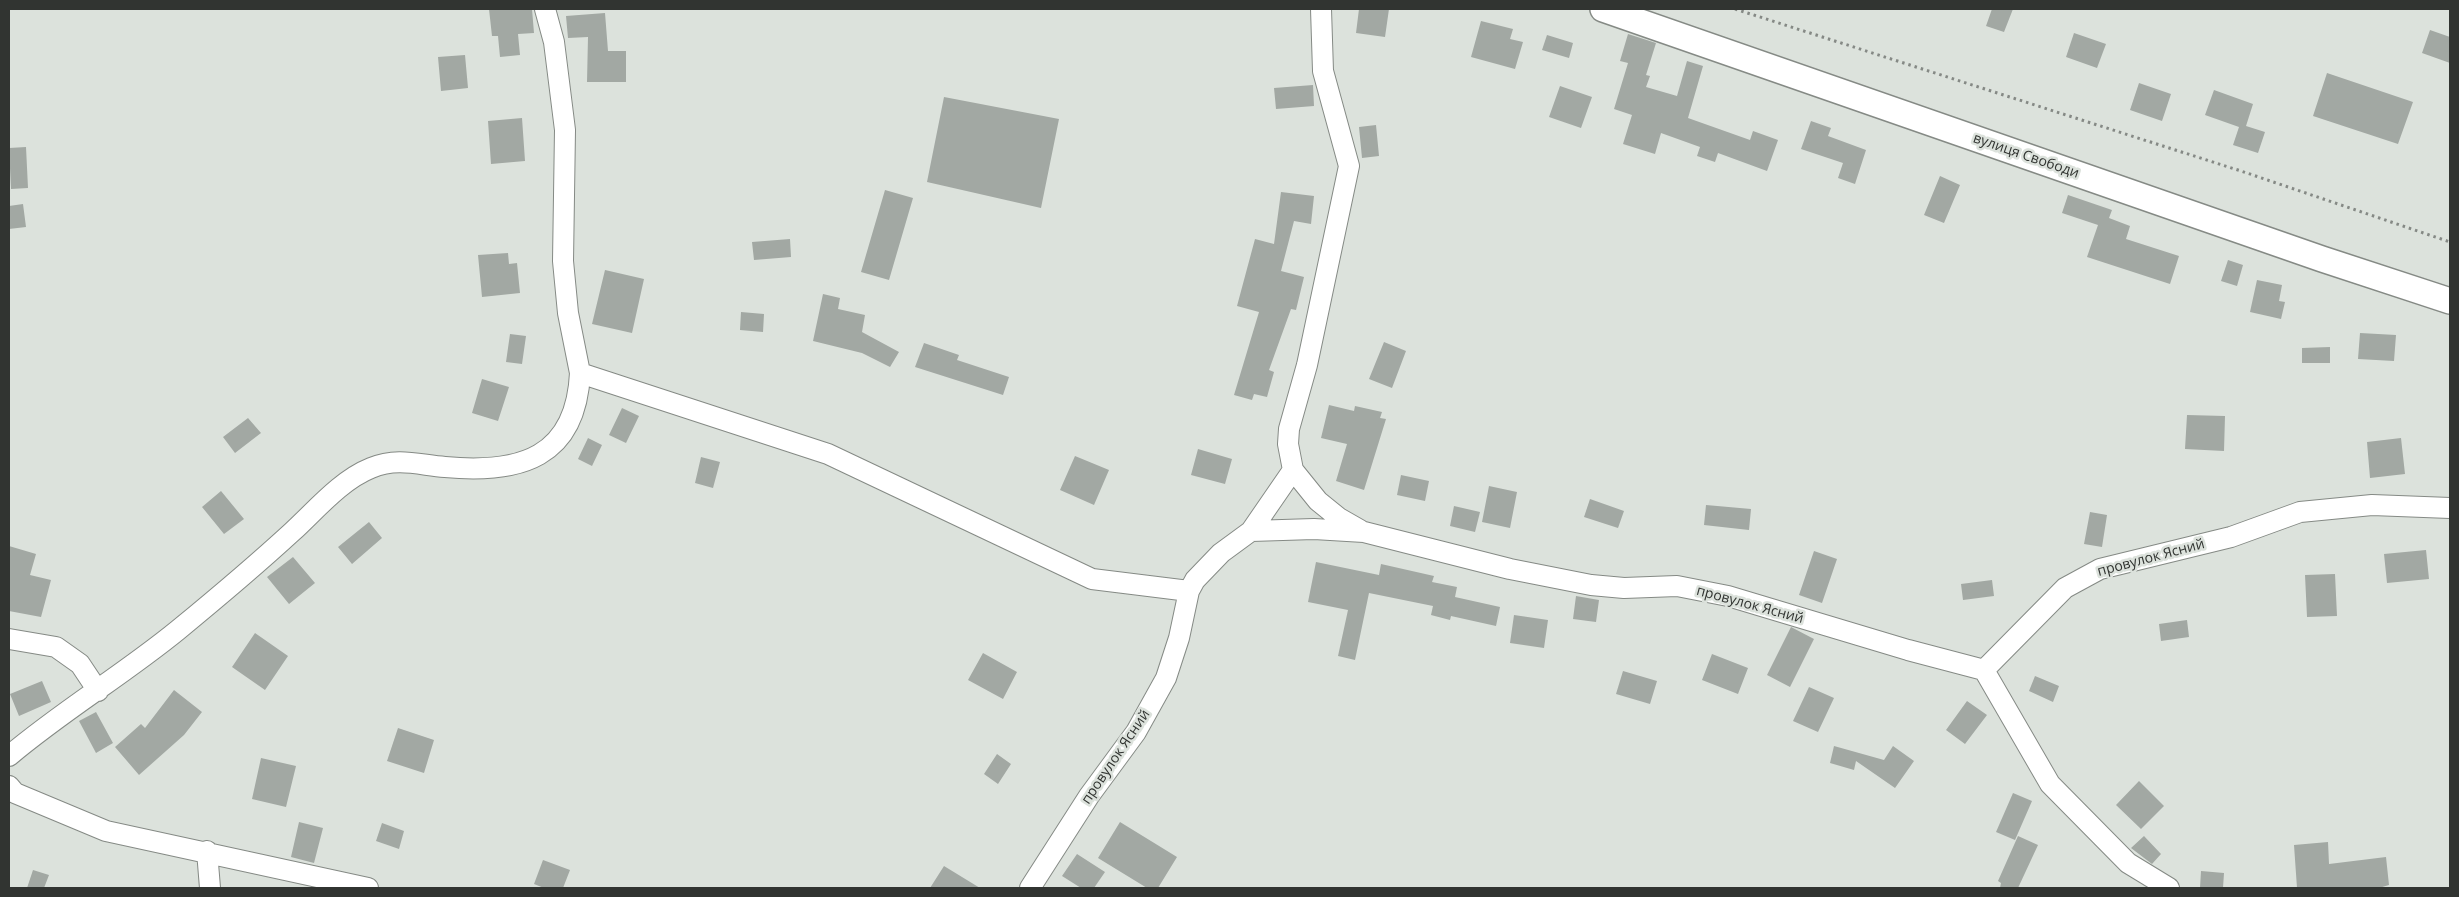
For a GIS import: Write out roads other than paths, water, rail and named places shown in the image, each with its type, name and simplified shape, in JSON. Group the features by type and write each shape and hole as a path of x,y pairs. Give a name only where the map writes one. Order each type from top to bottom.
{"street":[{"path":"9,756 44,727 98,691 185,624 267,555 347,482 371,468 412,461 458,468 496,468 523,461 551,448 568,427 579,396 580,373 568,313 563,261 565,130 554,42 545,9"},
{"path":"1320,9 1323,71 1350,166 1307,365 1289,429 1288,444 1293,470 1318,501 1339,518 1364,532"},
{"name":"вулиця Свободи","path":"1603,9 2322,259 2450,301"},
{"path":"580,373 828,454 1092,580 1189,591"},
{"path":"1250,531 1293,470"},
{"name":"провулок Ясний","path":"1030,888 1089,796 1136,732 1166,678 1179,638 1189,591 1194,580 1221,553 1250,531 1314,529 1364,532 1510,569 1590,585 1697,589 1728,596 1908,650 1984,670 2064,588 2100,569 2232,537 2300,512 2372,505 2450,508"},
{"path":"9,639 56,648 80,664 98,691"},
{"path":"1984,670 2050,784 2128,863 2169,888"},
{"path":"9,786 16,793 106,831 207,851 368,888"},
{"path":"207,851 210,888"}]}
